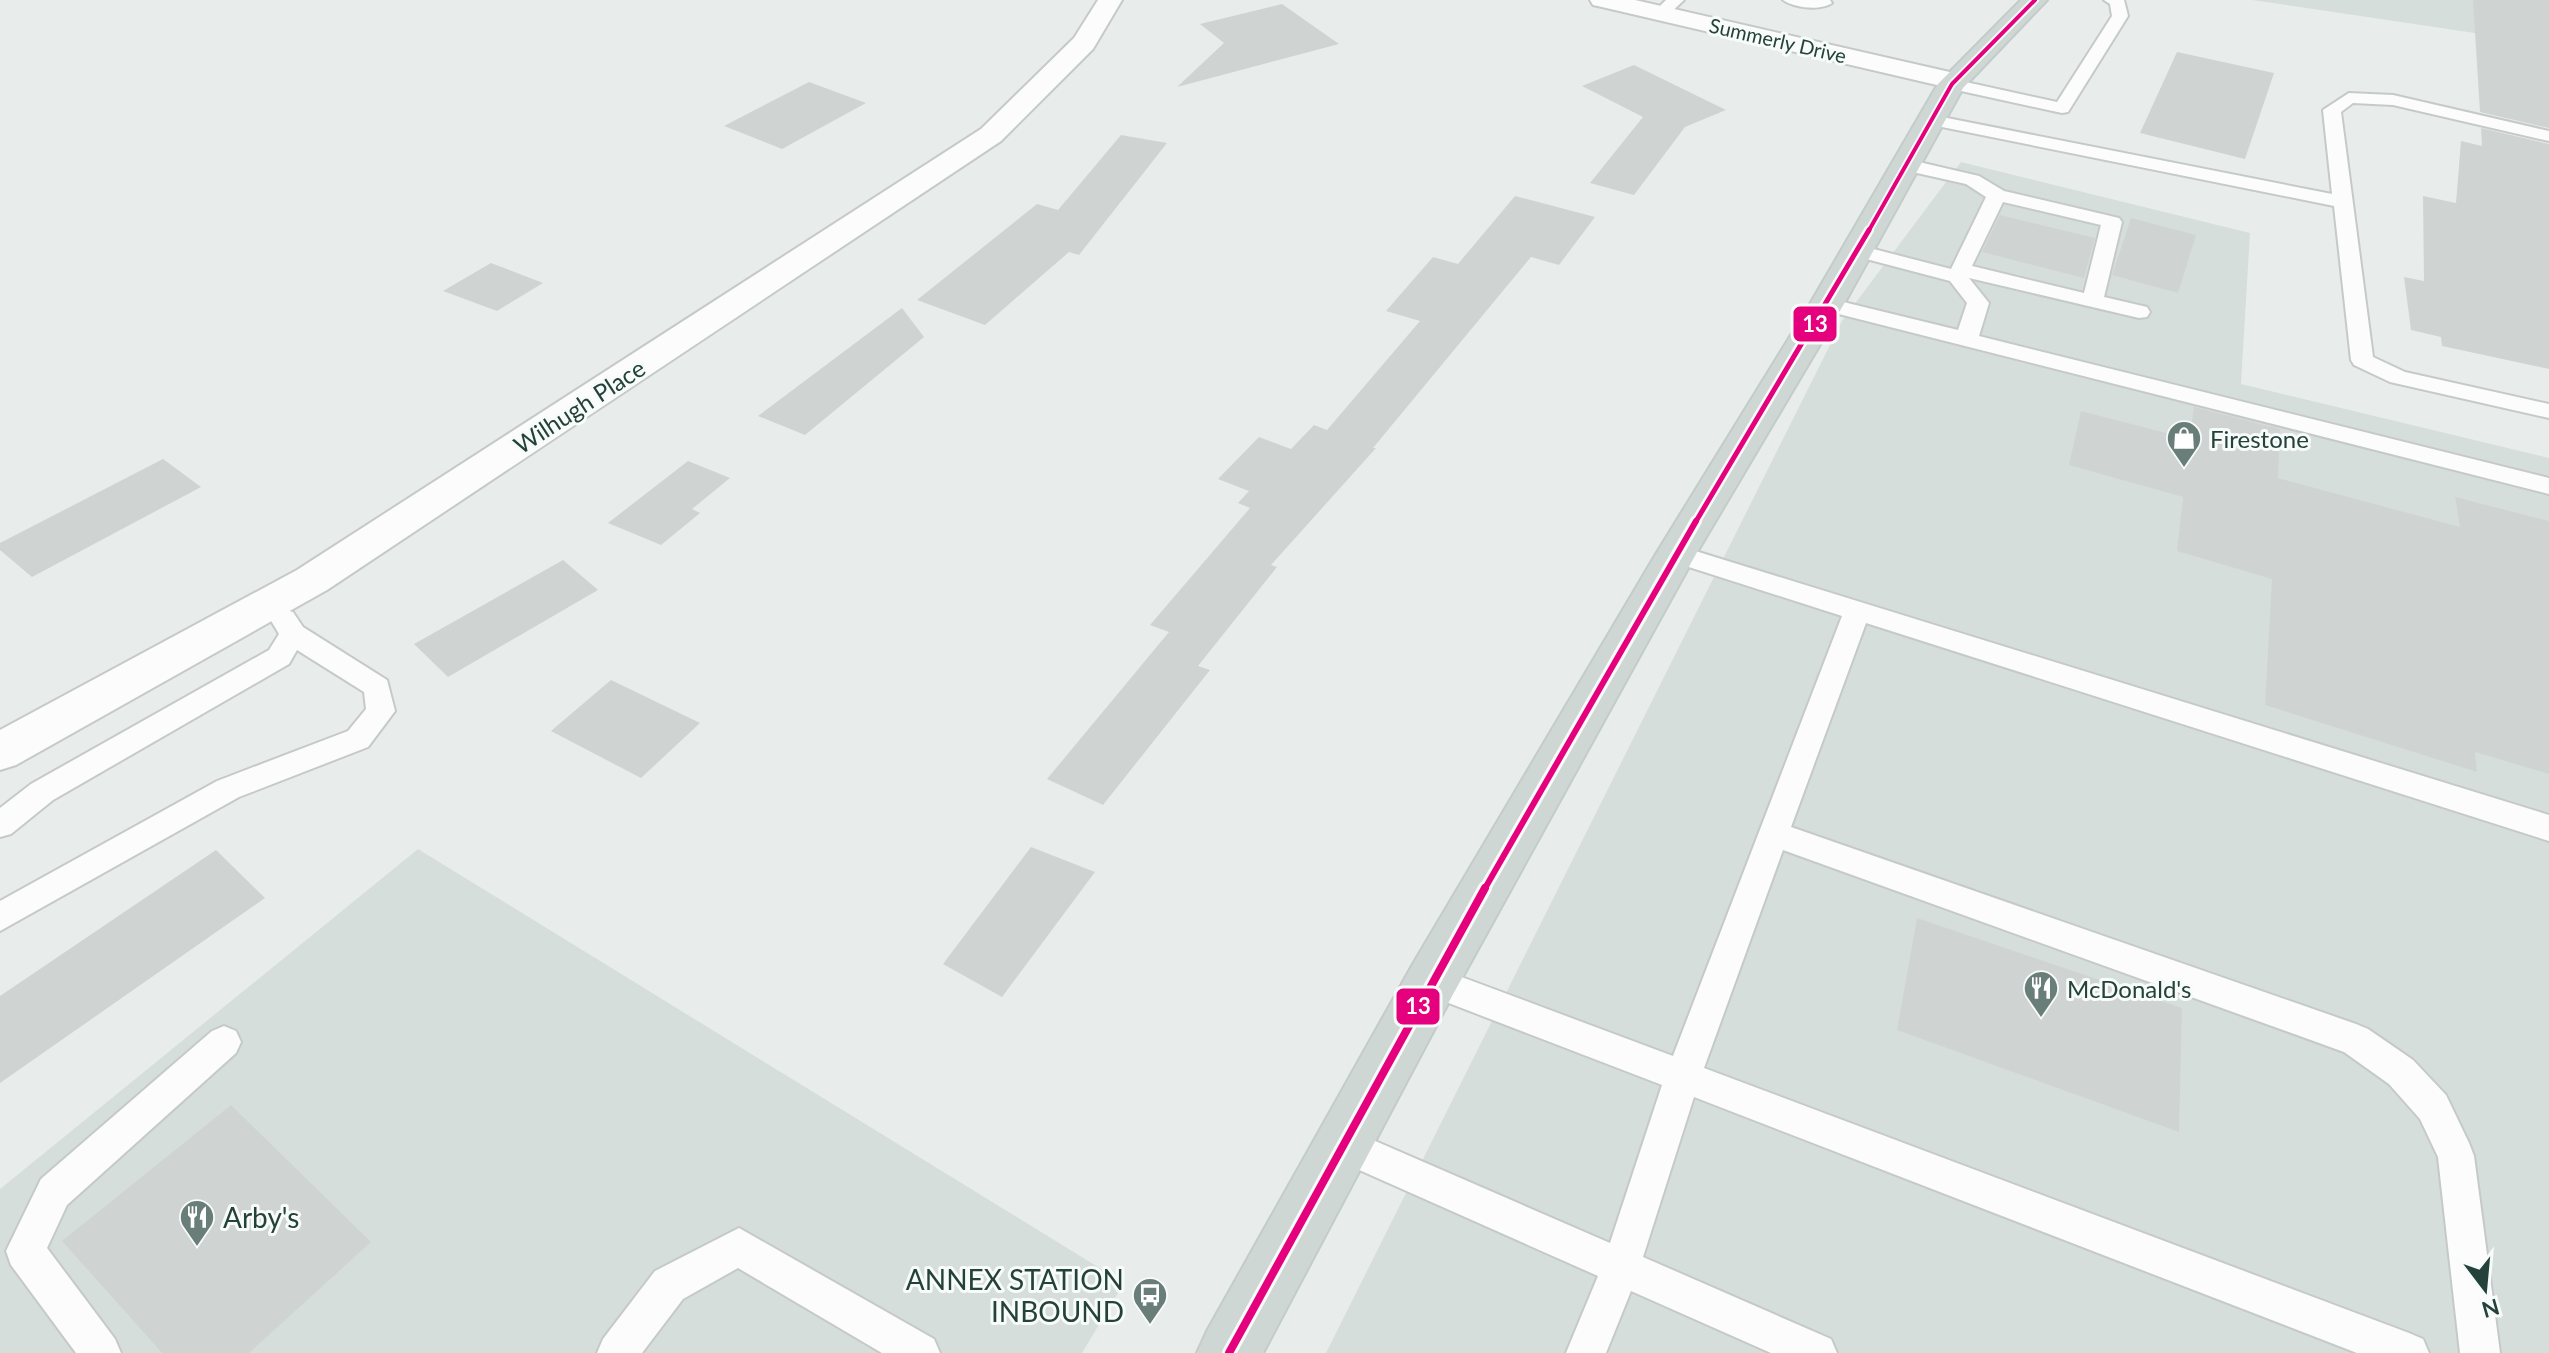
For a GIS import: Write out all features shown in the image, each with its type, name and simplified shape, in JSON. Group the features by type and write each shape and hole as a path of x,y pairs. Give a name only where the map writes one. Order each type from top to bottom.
{"main road":[{"path":"1229,1353 1432,981 1676,554 1827,304 1953,82 2035,0"}],"street":[{"name":"Wilhugh Place","path":"0,752 312,580 991,135 1084,43 1110,0"},
{"name":"Summerly Drive","path":"1602,0 1668,7 1953,82"}],"lane":[{"path":"1791,0 1824,3"},
{"path":"1953,82 2062,108 2120,16 2117,1 2112,0"},
{"path":"2549,136 2393,100 2349,98 2332,110 2362,360 2398,377 2549,411"},
{"path":"1932,120 2344,202"},
{"path":"1906,165 1972,180 1997,195 2057,219 2112,222 2092,301"},
{"path":"1959,273 1997,195"},
{"path":"1858,251 1959,273 2037,277 2092,301 2139,312"},
{"path":"1959,273 1978,303 1967,338"},
{"path":"1827,304 2549,486"},
{"path":"1676,554 2549,828"},
{"path":"0,917 228,789 358,739 381,711 377,687 293,634 272,603"},
{"path":"1586,1353 1621,1266 1683,1076 1856,613"},
{"path":"0,825 42,792 279,657 293,634"},
{"path":"1774,834 2356,1040 2401,1072 2433,1107 2456,1156 2480,1353"},
{"path":"1432,981 2409,1353"},
{"path":"101,1353 25,1251 54,1192 224,1042"},
{"path":"1343,1145 1817,1353"},
{"path":"617,1353 669,1285 739,1247 920,1353"}],"shaded area":[{"path":"2252,0 2549,0 2549,44"},
{"path":"1961,162 2250,233 2241,384 2549,458 2549,1353 1326,1353 1842,321"},
{"path":"418,849 1124,1283 1082,1353 0,1353 0,1189"}],"building":[{"path":"2473,0 2549,0 2549,128 2480,112"},
{"path":"1282,4 1339,44 1177,87 1224,43 1200,24"},
{"path":"2177,52 2274,73 2245,159 2140,133"},
{"path":"1634,65 1726,110 1685,127 1634,195 1590,183 1643,117 1582,86"},
{"path":"809,82 866,103 782,149 724,126"},
{"path":"2481,128 2549,144 2549,369 2442,346 2441,337 2411,330 2404,277 2424,281 2423,196 2456,203 2461,141 2482,146"},
{"path":"1121,135 1167,143 1079,255 1069,252 985,325 917,300 1037,204 1058,210"},
{"path":"1515,196 1595,217 1559,265 1531,257 1373,448 1376,448 1271,565 1277,567 1198,666 1210,670 1103,805 1047,779 1169,632 1150,625 1250,508 1238,503 1249,491 1218,479 1259,437 1291,449 1314,425 1327,430 1420,321 1386,311 1433,257 1458,264"},
{"path":"2000,215 2095,238 2084,278 1982,252"},
{"path":"2131,218 2196,235 2178,293 2112,275"},
{"path":"491,263 543,283 497,311 443,291"},
{"path":"902,308 924,337 805,435 758,416"},
{"path":"2194,407 2280,429 2278,478 2460,527 2455,497 2549,521 2549,774 2475,752 2477,772 2265,705 2272,579 2177,551 2183,497 2069,465 2081,411 2189,439"},
{"path":"163,459 201,487 32,577 0,550 0,543"},
{"path":"688,461 730,478 692,509 700,513 661,545 608,523"},
{"path":"563,560 598,590 448,677 414,644"},
{"path":"611,680 700,723 641,778 551,731"},
{"path":"1031,847 1095,872 1002,997 943,964"},
{"path":"216,850 265,898 0,1083 0,996"},
{"name":"McDonald's","path":"1917,918 2182,1008 2179,1132 1897,1030"},
{"path":"231,1105 371,1242 249,1353 162,1353 62,1241"}],"transit line":[{"name":"13","path":"1229,1353 1432,981 1676,554 1827,304 1952,84 2035,0"}],"place":[{"name":"Firestone","path":"2184,469"},
{"name":"McDonald's","path":"2041,1019"},
{"name":"Arby's","path":"197,1248"},
{"name":"ANNEX STATION INBOUND","path":"1150,1326"}]}
